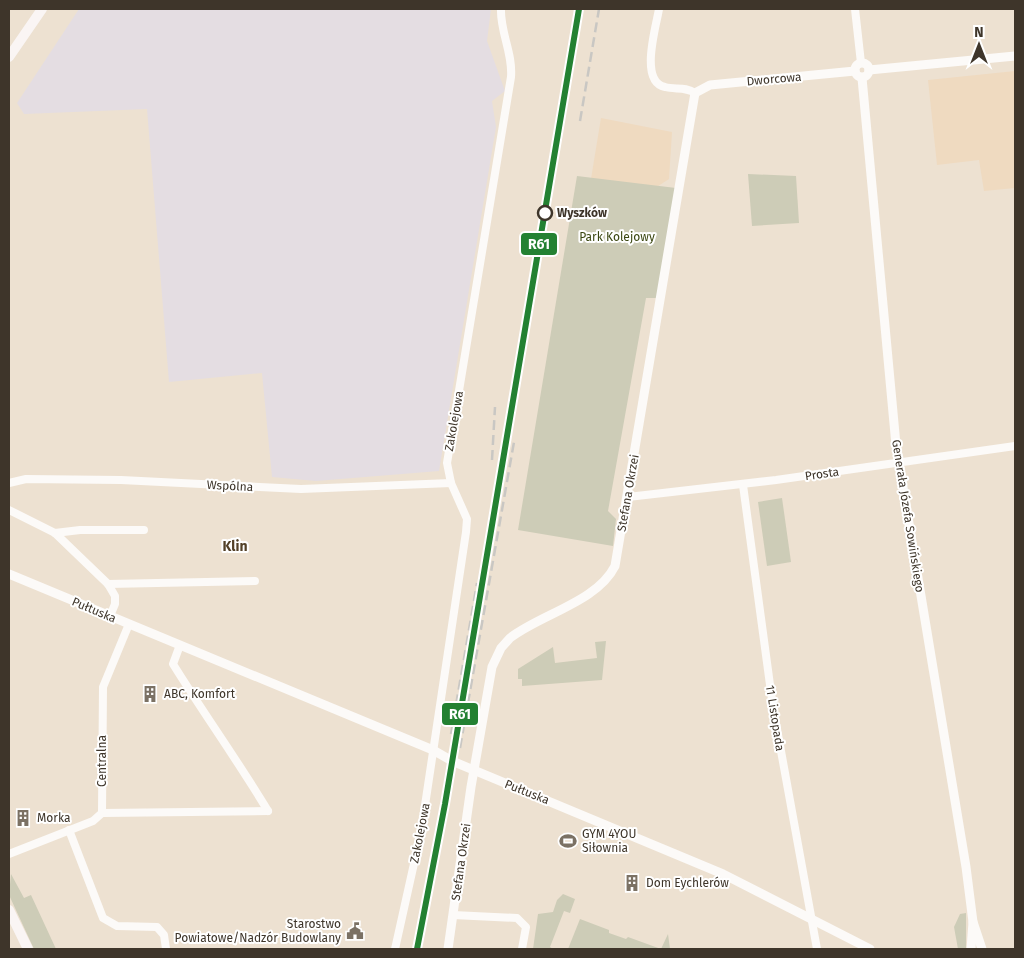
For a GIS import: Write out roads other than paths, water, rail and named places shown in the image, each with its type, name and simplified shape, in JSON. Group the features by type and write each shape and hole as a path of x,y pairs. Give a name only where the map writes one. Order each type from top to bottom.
{"main road":[{"path":"9,57 42,9"},
{"path":"9,910 28,949"}],"street":[{"name":"Zakolejowa","path":"395,949 421,832 466,532 467,519 451,483 447,463 511,77 511,62 502,25 501,9"},
{"path":"659,9 650,64 652,76 656,84 664,87 689,89 694,93"},
{"path":"855,9 861,63"},
{"path":"870,70 1015,56"},
{"path":"861,63 866,64 870,70"},
{"path":"861,63 857,65 855,71 858,77 862,78 868,75 870,70"},
{"name":"Dworcowa","path":"694,93 710,85 855,71"},
{"name":"Generała Józefa Sowińskiego","path":"862,78 898,463 959,822 973,922 982,949"},
{"name":"Stefana Okrzei","path":"448,949 474,770 492,667 501,648 518,632 604,584 615,566 694,93"},
{"name":"Prosta","path":"628,497 743,485 1015,446"},
{"name":"Wspólna","path":"9,483 26,479 121,480 301,489 445,485 451,483"},
{"name":"11 Listopada","path":"743,485 772,706 809,917 817,949"},
{"path":"9,510 55,533 108,584 115,596 116,604 110,616"},
{"path":"55,533 80,530 144,530"},
{"name":"Pułtuska","path":"9,574 433,750 474,770 723,874 870,949"},
{"path":"108,584 255,582"},
{"name":"Centralna","path":"102,813 103,687 129,624"},
{"path":"9,854 93,820 102,813 268,811 225,740 209,721 173,664 180,645"},
{"path":"69,830 103,918 117,926 157,928 164,935 166,949"},
{"path":"453,915 518,918 526,927 522,949"},
{"path":"971,949 973,922"}],"railway":[{"path":"580,121 599,9"},
{"path":"492,460 495,407"},
{"path":"460,748 514,442"},
{"path":"451,734 477,583"}],"place":[{"name":"Wyszków","path":"545,213"},
{"name":"ABC, Komfort","path":"150,694"},
{"name":"Morka","path":"23,818"},
{"name":"GYM 4YOU Siłownia","path":"568,841"},
{"name":"Dom Eychlerów","path":"632,883"},
{"name":"Starostwo Powiatowe/Nadzór Budowlany","path":"355,931"}],"district":[{"name":"Klin","path":"235,546"}],"park label":[{"name":"Park Kolejowy","path":"617,237"}]}
